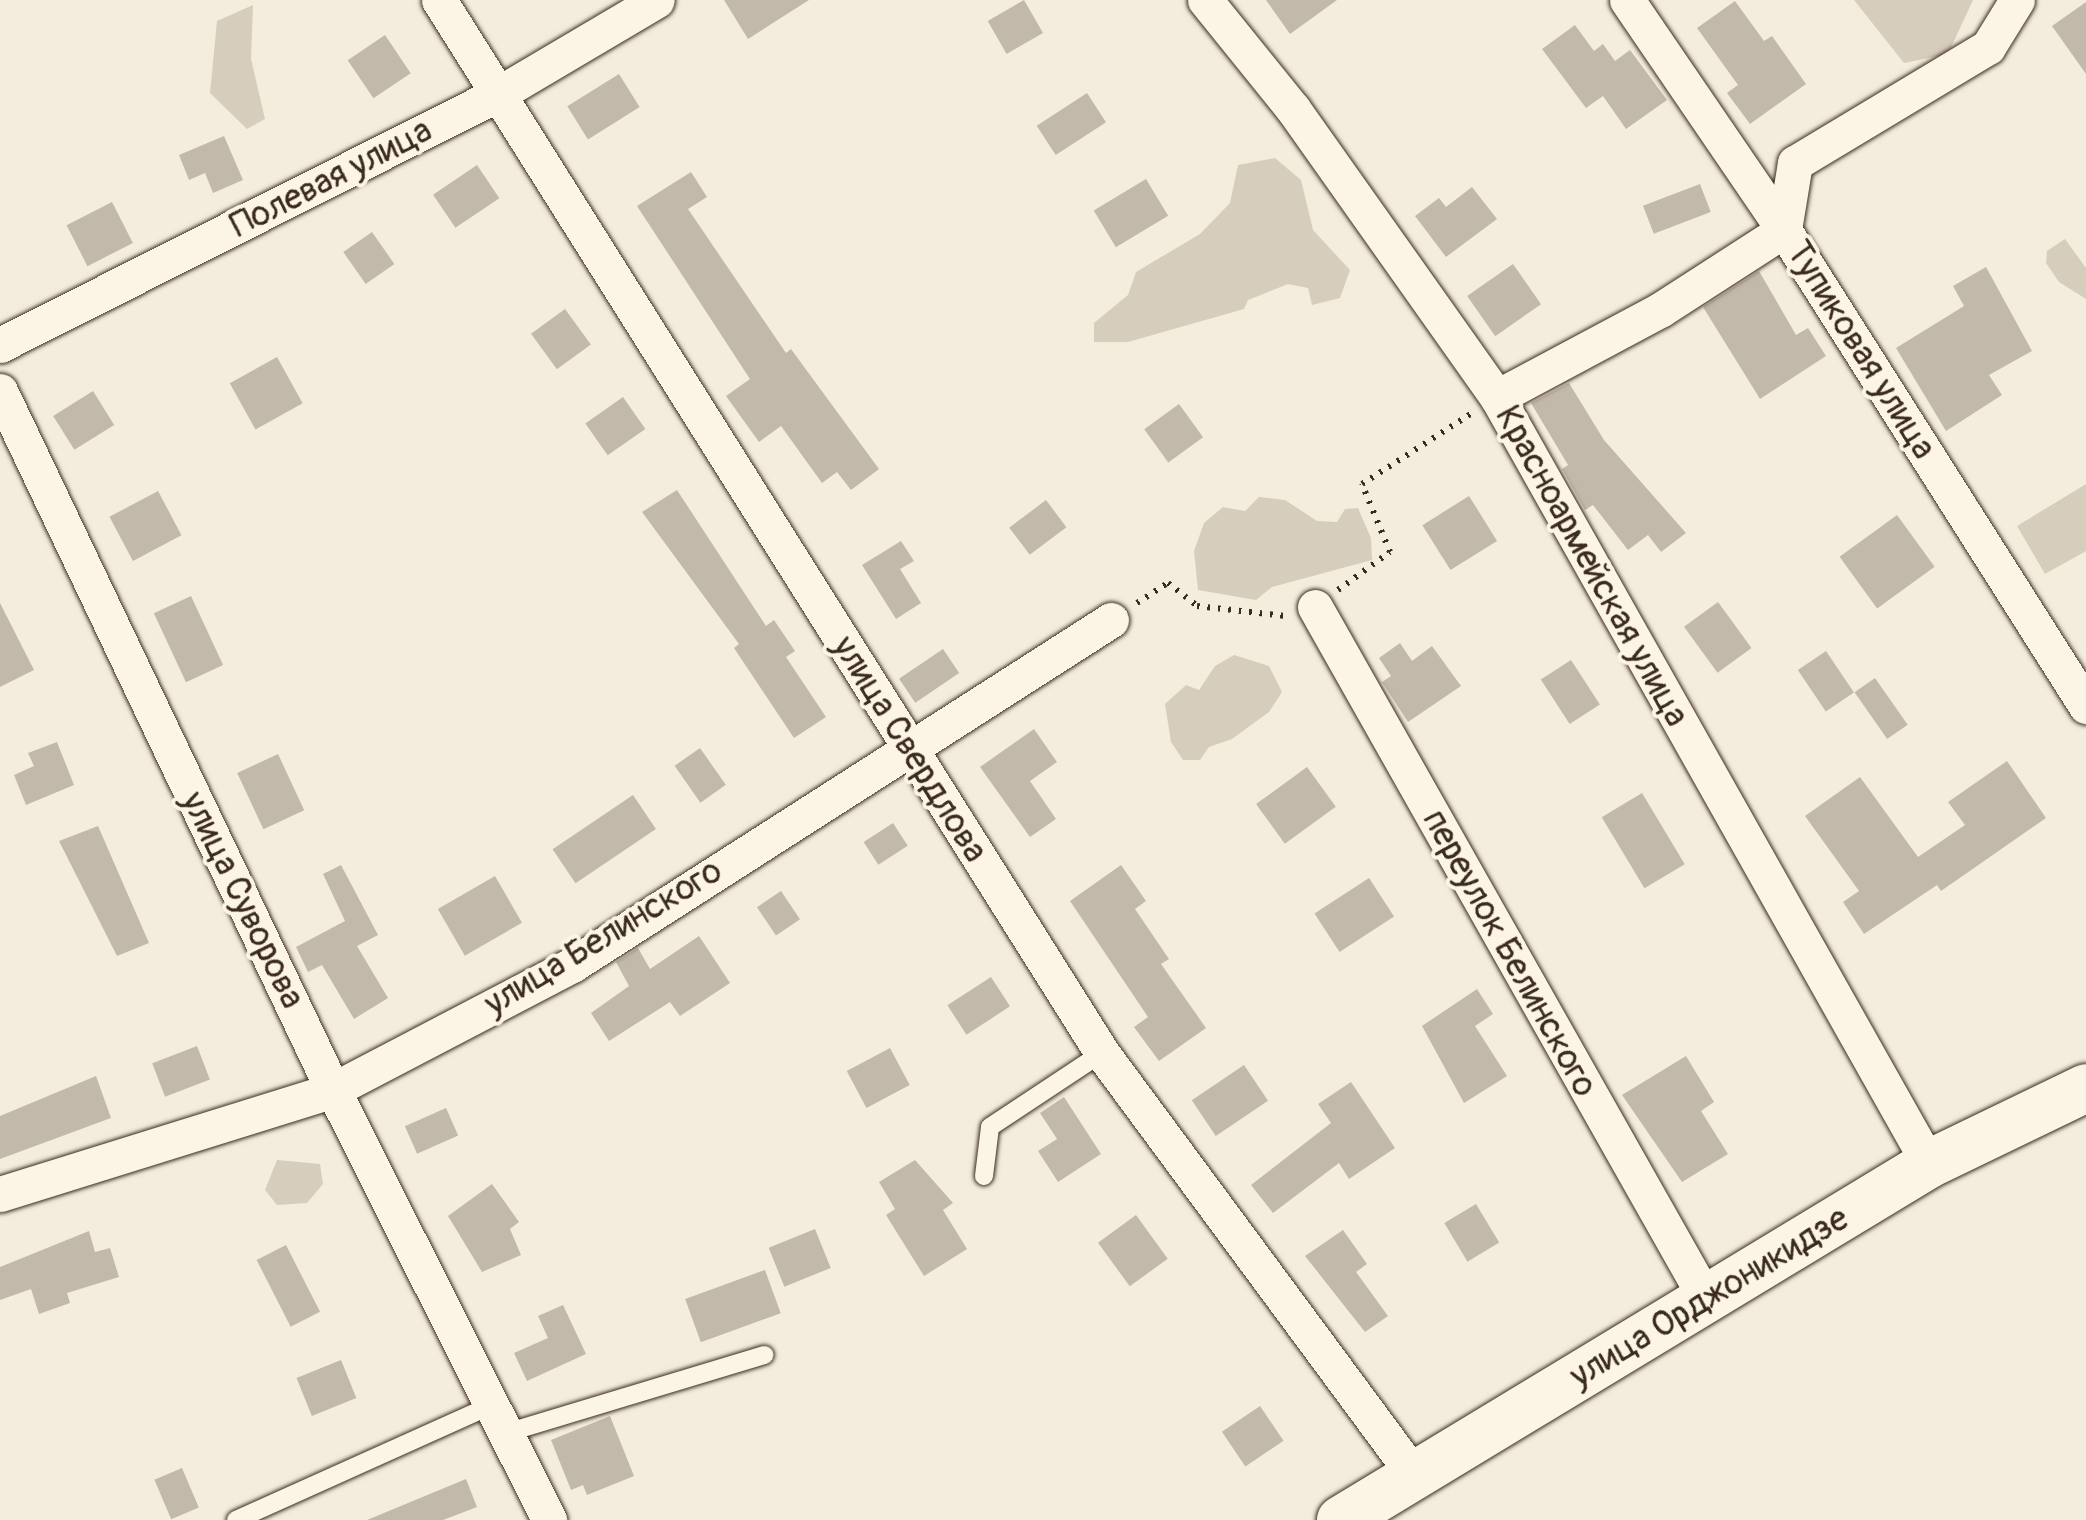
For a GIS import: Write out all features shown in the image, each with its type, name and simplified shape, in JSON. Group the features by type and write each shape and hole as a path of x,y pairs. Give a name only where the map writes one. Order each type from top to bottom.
{"main road":[{"name":"улица Орджоникидзе","path":"1341,1520 1929,1164 2086,1088"}],"street":[{"name":"улица Свердлова","path":"439,0 1102,1052 1414,1475"},
{"name":"Полевая улица","path":"0,345 500,93 657,0"},
{"name":"Красноармейская улица","path":"1205,0 1293,109 1496,397 1929,1164"},
{"name":"Тупиковая улица","path":"1628,0 1784,230 2086,706"},
{"path":"1496,397 1660,310 1784,230 1795,163 1988,47 2017,0"},
{"name":"улица Суворова","path":"0,391 334,1090 550,1520"},
{"name":"переулок Белинского","path":"1315,606 1706,1299"},
{"name":"улица Белинского","path":"0,1194 334,1090 572,964 1111,620"}],"lane":[{"path":"984,1176 990,1127 1102,1052"},
{"path":"236,1520 499,1419 765,1355"}],"path":[{"path":"1111,620 1168,582 1197,606 1300,618 1390,552 1362,484 1496,397"}],"shaded area":[{"path":"1854,0 1973,0 1948,54 1904,63"},
{"path":"253,5 251,59 265,119 247,129 210,93 217,21"},
{"path":"1275,158 1301,180 1313,230 1350,270 1340,298 1312,305 1308,288 1288,284 1248,300 1244,309 1128,342 1094,342 1094,323 1128,295 1136,272 1200,234 1230,203 1238,165"},
{"path":"2065,239 2086,268 2086,299 2059,282 2046,263 2047,251"},
{"path":"2086,484 2086,551 2045,574 2017,526"},
{"path":"1259,497 1285,500 1317,521 1337,522 1345,509 1358,508 1371,538 1372,560 1272,587 1256,600 1198,590 1194,551 1204,523 1223,507 1245,511"},
{"path":"1234,655 1269,666 1282,692 1269,712 1232,739 1209,747 1200,760 1183,760 1171,742 1165,704 1186,685 1199,690 1215,666"},
{"path":"277,1160 320,1164 323,1184 307,1203 277,1205 265,1190"}],"building":[{"path":"724,0 809,0 748,39"},
{"path":"1024,0 1043,33 1007,54 988,21"},
{"path":"1266,0 1337,0 1290,34"},
{"path":"1735,1 1764,41 1772,36 1806,84 1750,124 1727,93 1738,85 1697,28"},
{"path":"2086,2 2086,74 2052,26"},
{"path":"1575,25 1594,51 1603,44 1615,61 1630,50 1667,100 1626,129 1603,96 1586,108 1542,49"},
{"path":"385,35 411,73 373,98 348,60"},
{"path":"619,74 640,107 588,139 567,106"},
{"path":"1087,93 1106,122 1056,155 1037,126"},
{"path":"224,136 243,180 213,193 205,173 189,180 179,155"},
{"path":"477,165 499,198 455,228 433,195"},
{"path":"691,172 707,197 688,209 786,353 791,349 879,469 851,490 837,472 822,483 781,426 759,442 726,396 750,379 637,206"},
{"path":"1146,179 1168,216 1116,247 1094,210"},
{"path":"1700,184 1711,212 1654,234 1643,206"},
{"path":"1472,187 1497,219 1446,257 1415,216 1439,198 1446,207"},
{"path":"112,202 133,243 87,266 67,225"},
{"path":"372,232 394,264 366,284 343,252"},
{"path":"1513,264 1541,304 1495,336 1467,296"},
{"path":"1986,267 2032,351 1989,375 2002,395 1946,431 1896,348 1964,306 1953,286"},
{"path":"1759,271 1796,335 1808,328 1826,356 1760,399 1703,307"},
{"path":"565,309 591,345 557,369 531,334"},
{"path":"277,357 303,403 255,430 230,383"},
{"path":"1569,383 1604,440 1686,533 1661,552 1648,535 1628,550 1593,505 1585,510 1562,469 1568,465 1531,403"},
{"path":"93,391 114,425 74,450 53,416"},
{"path":"623,397 645,429 608,455 585,423"},
{"path":"1179,404 1203,437 1168,462 1144,429"},
{"path":"677,490 766,626 774,620 795,651 786,657 826,717 794,738 734,648 739,644 642,512"},
{"path":"158,491 181,535 133,561 109,517"},
{"path":"1469,496 1497,541 1450,570 1422,525"},
{"path":"1046,500 1066,527 1030,555 1009,528"},
{"path":"1897,515 1935,567 1877,609 1840,557"},
{"path":"901,541 914,561 900,569 921,603 896,619 862,565"},
{"path":"191,596 223,665 186,682 154,613"},
{"path":"1718,602 1752,648 1718,673 1684,627"},
{"path":"0,603 34,670 0,687"},
{"path":"1400,643 1412,661 1432,646 1461,686 1408,722 1382,682 1391,676 1379,658"},
{"path":"943,649 959,673 915,703 899,679"},
{"path":"1826,651 1854,692 1826,711 1798,670"},
{"path":"1571,660 1600,704 1570,724 1541,680"},
{"path":"1875,678 1908,725 1887,739 1855,692"},
{"path":"1034,729 1057,762 1030,781 1056,819 1030,837 980,767"},
{"path":"57,742 74,785 26,805 14,775 34,766 28,753"},
{"path":"700,748 726,785 700,803 675,766"},
{"path":"278,754 304,810 263,829 237,773"},
{"path":"2007,761 2046,818 1941,891 1937,885 1864,934 1843,902 1859,891 1805,816 1860,777 1918,857 1965,825 1948,802"},
{"path":"1307,767 1336,807 1285,844 1256,804"},
{"path":"1642,793 1685,864 1644,888 1602,817"},
{"path":"633,795 656,829 576,883 553,849"},
{"path":"893,823 908,846 878,865 864,842"},
{"path":"98,826 149,943 117,956 59,841"},
{"path":"341,865 378,935 357,946 388,998 354,1019 322,965 308,972 296,947 345,921 323,874"},
{"path":"1121,865 1146,901 1135,909 1169,959 1161,964 1206,1028 1159,1061 1134,1027 1148,1017 1070,901"},
{"path":"495,876 522,923 465,956 438,909"},
{"path":"1369,878 1394,917 1340,952 1314,913"},
{"path":"781,891 800,919 776,935 757,907"},
{"path":"699,936 730,983 680,1016 670,1002 609,1041 591,1013 629,986 616,962 638,948 650,969"},
{"path":"991,977 1010,1006 966,1035 947,1005"},
{"path":"1477,989 1493,1014 1475,1026 1507,1076 1464,1103 1422,1026"},
{"path":"197,1046 210,1080 165,1097 152,1063"},
{"path":"890,1048 910,1085 866,1108 847,1071"},
{"path":"1686,1056 1714,1102 1701,1111 1728,1154 1682,1182 1622,1095"},
{"path":"1244,1065 1268,1101 1216,1136 1192,1100"},
{"path":"96,1076 111,1118 0,1159 0,1116"},
{"path":"1351,1082 1395,1148 1349,1179 1339,1163 1273,1213 1251,1185 1331,1123 1318,1104"},
{"path":"1064,1097 1101,1154 1058,1182 1038,1151 1057,1139 1040,1113"},
{"path":"446,1108 458,1135 417,1154 405,1126"},
{"path":"915,1160 953,1203 943,1210 967,1249 924,1276 886,1215 895,1209 879,1182"},
{"path":"492,1184 519,1222 510,1229 521,1255 482,1272 448,1216"},
{"path":"1476,1204 1499,1243 1467,1262 1444,1223"},
{"path":"1136,1215 1168,1259 1130,1286 1098,1243"},
{"path":"815,1229 831,1268 784,1287 769,1248"},
{"path":"1343,1230 1367,1264 1356,1272 1388,1316 1365,1332 1305,1256"},
{"path":"89,1231 95,1252 110,1248 119,1277 67,1293 70,1303 39,1314 31,1289 0,1300 0,1267"},
{"path":"286,1245 320,1312 291,1327 257,1260"},
{"path":"765,1270 781,1313 701,1342 685,1299"},
{"path":"563,1305 586,1354 527,1381 514,1353 548,1338 538,1316"},
{"path":"341,1360 356,1398 312,1416 296,1378"},
{"path":"1260,1406 1283,1441 1245,1467 1222,1432"},
{"path":"610,1416 634,1476 587,1495 583,1485 571,1490 551,1440"},
{"path":"182,1468 199,1508 171,1519 154,1480"},
{"path":"466,1479 477,1507 443,1520 367,1520"}]}
